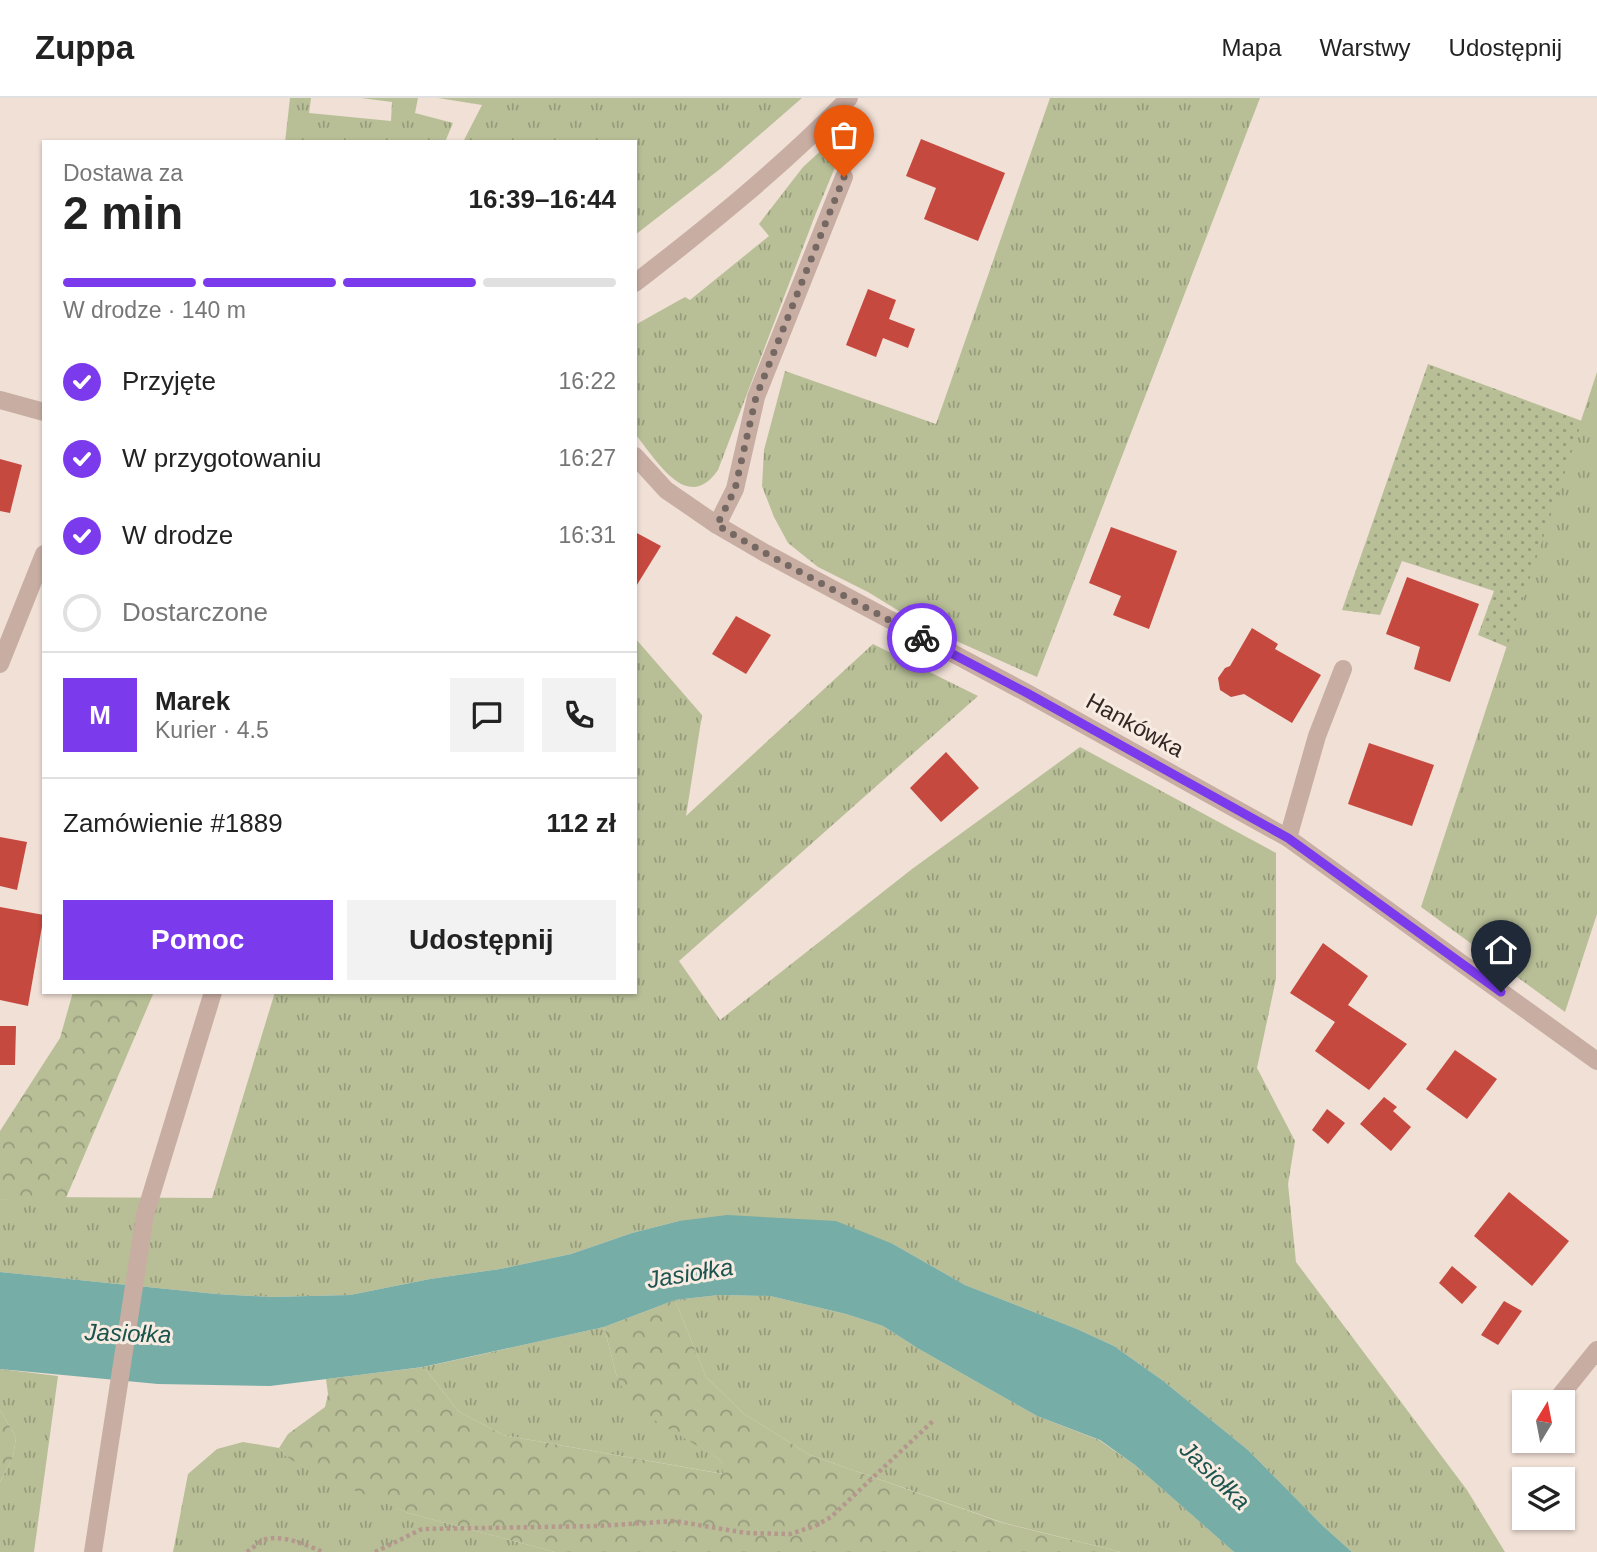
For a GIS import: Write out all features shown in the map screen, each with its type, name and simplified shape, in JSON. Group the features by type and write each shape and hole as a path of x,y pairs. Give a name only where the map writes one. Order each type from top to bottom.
{"street":[{"path":"637,281 722,216 849,98"},
{"path":"717,525 735,489 756,397 844,177"},
{"path":"0,400 42,411"},
{"name":"Hankówka","path":"637,458 666,490 717,525 1288,838 1597,1061"},
{"path":"0,664 5,637 42,558"},
{"path":"1288,838 1317,736 1343,669"},
{"path":"93,1552 145,1215 212,994"},
{"path":"1565,1390 1597,1350"}],"path":[{"path":"375,1552 422,1529 598,1526 675,1521 746,1533 790,1534 815,1526 831,1517 935,1419"},
{"path":"247,1552 264,1539 282,1539 323,1552"}],"green space":[{"path":"290,98 311,98 309,113 391,121 392,102 361,98 418,98 415,113 453,123 446,140 285,140"},
{"path":"438,98 802,98 720,169 637,233 637,140 464,140 482,105"},
{"path":"1050,98 1260,98 1037,677 925,627 868,592 818,567 788,543 762,486 764,450 785,371 936,424"},
{"path":"827,145 838,146 841,153 718,470 706,482 695,487 684,485 662,468 637,437 637,324 685,297 690,300 769,236 759,224 803,167"},
{"path":"1428,364 1582,421 1507,647 1478,635 1494,591 1402,561 1380,615 1342,610"},
{"path":"1597,372 1597,914 1565,1012 1421,907"},
{"path":"637,640 702,715 686,816 873,644 978,696 679,961 720,1020 912,869 1080,747 1276,853 1276,979 1257,1068 1295,1141 1288,1184 1296,1262 1467,1490 1505,1552 1352,1552 1248,1450 1162,1380 1114,1346 965,1285 893,1244 679,1221 632,1233 571,1254 350,1295 271,1297 216,1294 0,1272 0,1200 32,1197 212,1198 274,994 637,994"},
{"path":"72,994 153,994 66,1198 0,1200 0,1131 60,1038"},
{"path":"719,1295 770,1296 846,1314 883,1326 1037,1416 1099,1440 1135,1465 1234,1552 1121,1552 1004,1523 810,1455 743,1413 706,1377 675,1300"},
{"path":"675,1300 706,1377 743,1413 810,1455 1003,1523 1121,1552 555,1552 408,1513 311,1472 287,1457 279,1448 288,1434 325,1407 328,1394 326,1379 424,1367 458,1411 503,1435 723,1474 721,1460 632,1407 617,1377 604,1327"},
{"path":"604,1327 617,1377 681,1435 721,1460 724,1474 503,1435 458,1411 424,1367"},
{"path":"0,1369 58,1376 34,1552 0,1552 0,1482 13,1457 16,1437 0,1410"},
{"path":"0,1410 16,1437 13,1457 0,1482"},
{"path":"243,1442 279,1448 287,1457 408,1513 555,1552 173,1552 188,1474 217,1449"}],"water":[{"name":"Jasiołka","path":"727,1215 836,1221 893,1244 965,1285 1114,1346 1162,1380 1248,1450 1352,1552 1234,1552 1135,1465 1100,1440 1037,1416 883,1326 846,1314 770,1296 719,1295 675,1300 604,1327 423,1367 270,1386 158,1384 0,1369 0,1272 216,1294 271,1297 350,1295 571,1254 632,1233 679,1221"}],"building":[{"path":"921,139 1005,173 978,241 924,219 936,188 906,176"},
{"path":"868,289 896,300 889,319 915,329 908,348 883,338 876,357 846,345"},
{"path":"0,459 22,465 10,513 0,511"},
{"path":"1111,527 1177,551 1149,629 1113,615 1121,596 1089,583"},
{"path":"637,533 661,546 637,585"},
{"path":"1407,577 1479,604 1450,682 1414,669 1420,647 1386,634"},
{"path":"736,616 771,635 746,674 712,654"},
{"path":"1252,628 1278,644 1275,649 1321,675 1292,723 1244,694 1231,697 1220,690 1218,678 1225,668 1230,666"},
{"path":"1369,743 1434,765 1412,826 1348,804"},
{"path":"946,752 979,788 941,822 910,788"},
{"path":"0,837 27,842 17,890 0,886"},
{"path":"0,907 42,915 28,1006 0,1000"},
{"path":"1323,943 1368,976 1348,1005 1407,1044 1369,1090 1315,1051 1335,1022 1290,993"},
{"path":"0,1026 16,1026 15,1065 0,1065"},
{"path":"1455,1050 1497,1079 1467,1119 1426,1089"},
{"path":"1384,1097 1397,1107 1393,1111 1411,1127 1391,1151 1360,1124"},
{"path":"1327,1109 1345,1123 1328,1144 1312,1130"},
{"path":"1509,1192 1569,1241 1532,1286 1474,1236"},
{"path":"1452,1266 1477,1287 1462,1304 1439,1283"},
{"path":"1504,1301 1522,1311 1498,1345 1481,1335"}],"way so far":[{"path":"844,177 756,397 732,500 717,525 922,638"}],"route":[{"path":"922,638 1288,838 1501,992"}]}
